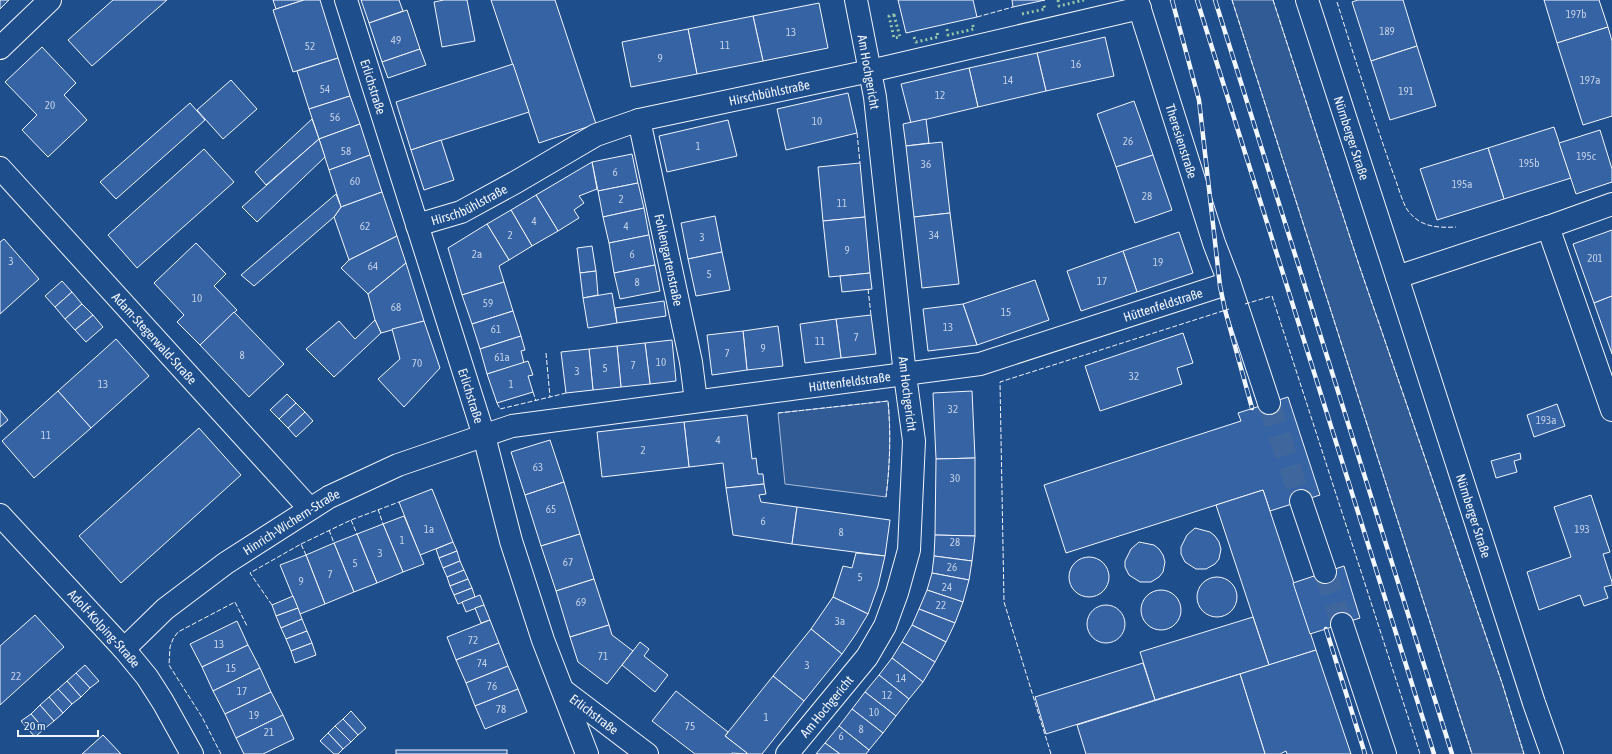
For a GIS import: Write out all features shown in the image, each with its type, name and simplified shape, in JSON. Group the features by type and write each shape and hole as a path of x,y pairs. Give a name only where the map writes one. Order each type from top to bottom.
{"street":[{"path":"0,48 50,0"},
{"name":"Erlichstraße","path":"346,0 484,436 511,541 544,640 564,691 647,754"},
{"name":"Am Hochgericht","path":"787,754 867,657 885,626 898,593 909,550 914,441 905,375 875,96 856,0"},
{"name":"Nürnberger Straße","path":"1307,0 1398,277 1534,703 1552,754"},
{"name":"Hirschbühlstraße","path":"417,225 461,212 596,135 639,120 870,71 1138,4"},
{"name":"Theresienstraße","path":"1138,4 1214,243 1229,282 1269,403"},
{"name":"Fohlengartenstraße","path":"639,120 691,362 696,401"},
{"name":"Adam-Stegerwald-Straße","path":"0,168 310,509"},
{"path":"1398,277 1611,205"},
{"path":"1548,227 1612,410"},
{"name":"Hüttenfeldstraße","path":"484,436 512,426 980,364 1229,282"},
{"name":"Hinrich-Wichern-Straße","path":"124,650 165,609 226,563 329,497 398,465 484,436"},
{"path":"1302,501 1325,572"},
{"name":"Adolf-Kolping-Straße","path":"0,515 147,677 192,754"},
{"path":"1342,624 1385,754"},
{"path":"564,691 587,754"}],"shaded area":[{"path":"1232,0 1273,0 1359,265 1502,683 1524,754 1472,754"},
{"path":"888,401 890,449 886,497 785,484 778,413"}],"building":[{"path":"0,0 9,0 0,9"},
{"path":"113,0 167,0 92,66 68,40"},
{"path":"273,0 304,0 276,9"},
{"path":"304,0 320,0 338,58 293,72 273,10"},
{"path":"361,0 399,0 403,11 369,23"},
{"path":"444,0 467,0 475,41 442,47 434,2"},
{"path":"491,0 555,0 596,124 539,143"},
{"path":"898,0 973,0 977,17 906,33"},
{"path":"1012,0 1045,0 1013,7"},
{"path":"1358,0 1403,0 1417,46 1371,61 1352,2"},
{"path":"1544,0 1599,0 1608,27 1557,43"},
{"path":"819,3 828,48 763,61 753,16"},
{"path":"407,10 420,49 382,62 369,23"},
{"path":"753,16 763,61 697,74 688,29"},
{"path":"1608,27 1612,41 1612,116 1583,125 1557,43"},
{"path":"688,29 697,74 631,87 622,42"},
{"path":"1105,37 1114,76 1046,91 1037,53"},
{"path":"1417,46 1436,106 1390,120 1371,61"},
{"path":"42,47 76,83 64,95 87,120 48,157 22,130 37,115 5,82"},
{"path":"420,49 426,65 388,78 382,62"},
{"path":"1037,53 1046,91 978,107 969,68"},
{"path":"338,58 350,96 309,109 297,71"},
{"path":"513,64 529,112 411,150 396,102"},
{"path":"969,68 978,107 911,123 901,84"},
{"path":"231,80 257,109 223,139 197,110"},
{"path":"848,93 857,133 786,150 777,109"},
{"path":"350,96 360,124 319,139 309,109"},
{"path":"1134,101 1153,155 1116,167 1097,114"},
{"path":"190,103 205,120 116,199 100,182"},
{"path":"312,119 319,139 266,185 255,172"},
{"path":"926,119 929,143 906,146 903,124"},
{"path":"728,120 737,156 667,172 659,136"},
{"path":"360,124 370,155 329,170 319,139"},
{"path":"1554,127 1571,178 1504,199 1488,148"},
{"path":"1600,130 1612,169 1612,182 1576,194 1559,143"},
{"path":"319,139 325,157 257,222 242,207"},
{"path":"441,140 454,180 424,190 411,150"},
{"path":"942,142 950,213 914,217 906,146"},
{"path":"1488,148 1504,199 1437,220 1420,169"},
{"path":"204,149 234,182 137,268 108,235"},
{"path":"632,154 638,183 598,191 592,162"},
{"path":"370,155 382,192 341,207 329,170"},
{"path":"1153,155 1172,210 1135,223 1116,167"},
{"path":"592,162 597,189 579,196 584,203 574,210 579,218 558,231 536,195"},
{"path":"860,163 865,217 823,221 818,167"},
{"path":"638,183 644,208 603,217 598,191"},
{"path":"382,192 397,236 349,260 334,217 341,207"},
{"path":"336,194 341,207 334,217 254,286 241,275"},
{"path":"536,195 558,231 532,246 511,210"},
{"path":"644,208 649,235 609,243 603,217"},
{"path":"511,210 532,246 509,260 487,224"},
{"path":"950,213 959,284 922,288 914,217"},
{"path":"715,216 722,252 688,259 681,223"},
{"path":"865,217 870,273 829,277 823,221"},
{"path":"487,224 509,260 499,266 504,282 462,295 448,248"},
{"path":"1612,230 1612,296 1594,303 1573,244"},
{"path":"1179,232 1193,273 1137,292 1123,251"},
{"path":"649,235 655,265 614,273 609,243"},
{"path":"397,236 406,263 368,294 341,268 349,260"},
{"path":"4,239 39,279 0,314 0,242"},
{"path":"196,243 226,274 214,286 237,310 200,345 177,322 184,315 154,283"},
{"path":"592,246 596,271 580,273 577,248"},
{"path":"1123,251 1137,292 1081,311 1067,271"},
{"path":"722,252 730,290 696,296 688,259"},
{"path":"406,263 424,321 381,333 375,320 368,294"},
{"path":"655,265 660,291 620,299 614,273"},
{"path":"596,271 598,295 583,298 580,273"},
{"path":"870,273 872,289 842,292 840,276"},
{"path":"1035,280 1049,320 977,345 963,304"},
{"path":"62,281 72,292 55,307 45,296"},
{"path":"504,282 513,311 472,324 462,295"},
{"path":"72,292 82,304 65,319 55,307"},
{"path":"612,293 617,323 588,328 583,298"},
{"path":"1612,296 1612,354 1594,303"},
{"path":"664,301 666,316 617,323 615,308"},
{"path":"82,304 93,315 75,330 65,319"},
{"path":"963,304 977,345 928,351 923,309"},
{"path":"513,311 521,336 480,349 472,324"},
{"path":"234,312 284,364 249,397 200,345"},
{"path":"93,315 103,327 86,342 75,330"},
{"path":"871,315 876,354 841,358 836,319"},
{"path":"836,319 841,358 805,363 800,324"},
{"path":"375,320 381,333 334,377 306,349 339,321 355,339"},
{"path":"424,321 440,368 404,407 378,379 400,359 392,329"},
{"path":"778,326 783,366 747,370 743,331"},
{"path":"743,331 747,370 712,375 707,335"},
{"path":"1183,333 1193,363 1177,368 1182,384 1100,411 1085,366"},
{"path":"521,336 525,350 521,351 524,363 487,374 480,349"},
{"path":"116,339 149,376 91,428 58,391"},
{"path":"672,340 676,381 650,384 645,343"},
{"path":"645,343 650,384 621,387 617,346"},
{"path":"617,346 621,387 593,390 589,349"},
{"path":"589,349 593,390 566,393 561,352"},
{"path":"528,361 533,375 528,376 533,392 497,403 487,374"},
{"path":"58,391 91,428 34,478 2,441"},
{"path":"972,391 975,458 936,459 933,393"},
{"path":"287,394 296,403 279,419 270,410"},
{"path":"1288,397 1320,495 1270,511 1263,490 1066,553 1044,485 1241,421 1238,413"},
{"path":"296,403 305,412 288,428 279,419"},
{"path":"1557,404 1565,426 1534,437 1527,415"},
{"path":"0,410 8,420 0,427"},
{"path":"305,412 313,421 296,437 288,428"},
{"path":"747,415 752,459 756,458 758,474 763,474 764,484 726,488 723,463 689,467 684,422"},
{"path":"684,422 689,467 602,477 597,432"},
{"path":"199,428 241,475 121,583 79,536"},
{"path":"550,440 564,482 525,495 511,452"},
{"path":"1520,453 1521,459 1514,461 1517,472 1496,478 1491,461"},
{"path":"975,458 975,536 935,535 936,459"},
{"path":"564,482 580,534 541,546 525,495"},
{"path":"764,484 766,494 759,495 761,502 797,507 792,544 733,535 726,488"},
{"path":"432,489 453,542 420,555 399,502"},
{"path":"1263,490 1316,650 1269,665 1216,505"},
{"path":"1591,495 1610,552 1603,554 1612,582 1612,585 1604,587 1608,598 1584,606 1580,595 1539,610 1527,572 1571,557 1554,507"},
{"path":"797,507 890,520 885,556 792,544"},
{"path":"404,516 424,564 403,572 383,524"},
{"path":"383,524 403,572 377,583 357,534"},
{"path":"1195,528 1210,532 1215,536 1221,549 1219,559 1215,564 1206,569 1196,569 1185,562 1181,554 1181,547 1187,535"},
{"path":"357,534 377,583 354,592 334,543"},
{"path":"580,534 594,579 556,591 541,546"},
{"path":"935,535 975,536 972,561 934,556"},
{"path":"453,542 457,551 439,558 436,549"},
{"path":"1139,542 1154,545 1163,555 1165,562 1163,572 1159,577 1151,582 1140,582 1129,575 1125,567 1125,561 1131,549"},
{"path":"334,543 354,592 325,604 306,555"},
{"path":"457,551 460,561 443,568 439,558"},
{"path":"856,553 885,556 878,586 868,614 833,597 843,566 852,568"},
{"path":"306,555 325,604 300,614 280,565"},
{"path":"934,556 972,561 969,580 932,573"},
{"path":"1089,557 1103,563 1109,577 1103,591 1089,597 1075,591 1069,577 1075,563"},
{"path":"460,561 464,570 447,577 443,568"},
{"path":"1344,566 1360,618 1310,634 1293,583"},
{"path":"464,570 468,579 450,586 447,577"},
{"path":"932,573 969,580 963,602 927,590"},
{"path":"1217,577 1225,579 1231,583 1235,589 1237,597 1235,605 1231,611 1225,615 1217,617 1209,615 1203,611 1199,605 1197,597 1199,589 1203,583 1209,579"},
{"path":"468,579 472,588 454,595 450,586"},
{"path":"594,579 609,625 570,637 556,591"},
{"path":"472,588 475,597 458,604 454,595"},
{"path":"927,590 963,602 955,623 919,609"},
{"path":"1161,590 1169,592 1175,596 1179,602 1181,610 1179,618 1175,624 1169,628 1161,630 1153,628 1147,624 1143,618 1141,610 1143,602 1147,596 1153,592"},
{"path":"480,595 484,605 466,612 462,602"},
{"path":"293,596 298,608 276,616 272,605"},
{"path":"833,597 868,614 842,654 811,629"},
{"path":"484,605 490,620 481,623 475,608"},
{"path":"1102,605 1110,605 1120,610 1124,617 1124,631 1120,638 1110,643 1102,643 1092,638 1090,635 1087,628 1087,620 1092,610 1095,608"},
{"path":"298,608 302,619 281,628 276,616"},
{"path":"919,609 955,623 946,642 912,625"},
{"path":"35,615 64,647 0,705 0,646"},
{"path":"1253,617 1269,665 1155,700 1140,652"},
{"path":"302,619 307,631 286,639 281,628"},
{"path":"490,620 499,643 456,660 447,637"},
{"path":"237,621 248,645 202,667 190,644"},
{"path":"609,625 612,635 633,651 607,684 578,662 570,637"},
{"path":"912,625 946,642 935,662 902,642"},
{"path":"811,629 842,654 804,701 773,676"},
{"path":"307,631 312,643 291,651 286,639"},
{"path":"640,642 649,649 644,656 668,675 655,692 622,665"},
{"path":"902,642 935,662 923,682 892,658"},
{"path":"312,643 316,655 295,663 291,651"},
{"path":"499,643 508,666 466,683 456,660"},
{"path":"248,645 260,668 213,691 202,667"},
{"path":"1316,650 1351,754 1287,754 1286,751 1280,754 1265,754 1240,674"},
{"path":"892,658 923,682 909,699 879,675"},
{"path":"1143,663 1155,700 1046,734 1035,697"},
{"path":"85,665 99,681 90,688 76,673"},
{"path":"508,666 518,689 475,706 466,683"},
{"path":"260,668 271,692 225,714 213,691"},
{"path":"76,673 90,688 81,697 67,681"},
{"path":"1240,674 1265,754 1086,754 1077,725"},
{"path":"879,675 909,699 896,716 865,692"},
{"path":"773,676 804,701 762,754 748,754 725,736"},
{"path":"67,681 81,697 72,704 58,689"},
{"path":"58,689 72,704 63,713 49,697"},
{"path":"518,689 527,712 485,729 475,706"},
{"path":"676,691 728,732 725,736 747,753 695,754 652,721"},
{"path":"271,692 283,715 236,738 225,714"},
{"path":"865,692 896,716 883,733 852,709"},
{"path":"49,697 63,713 54,721 40,705"},
{"path":"40,705 54,721 44,729 31,714"},
{"path":"852,709 883,733 869,750 839,726"},
{"path":"351,711 366,728 358,735 343,719"},
{"path":"31,714 44,729 35,737 21,721"},
{"path":"283,715 294,739 263,754 244,754 236,738"},
{"path":"343,719 358,735 351,742 335,726"},
{"path":"335,726 351,742 343,749 328,733"},
{"path":"839,726 869,750 866,754 840,754 825,743"},
{"path":"328,733 343,749 338,754 334,754 320,741"},
{"path":"103,735 121,754 82,754"},
{"path":"825,743 840,754 816,754"},
{"path":"396,750 507,750 507,754 396,754"}],"tunnel":[{"path":"1269,403 1301,501"},
{"path":"1325,572 1342,624"}],"railway":[{"path":"1172,0 1199,100 1220,286 1225,310 1252,408"},
{"path":"1197,0 1434,754"},
{"path":"1215,0 1452,754"},
{"path":"1326,629 1365,754"}],"hedge":[{"path":"1058,0 1059,6 1084,0"},
{"path":"1022,14 1045,9 1043,3"},
{"path":"894,15 900,37 894,38 889,16 894,15"},
{"path":"947,29 948,35 974,29 972,23"},
{"path":"914,37 916,42 938,37 937,32"}],"fence":[{"path":"1232,0 1472,754"},
{"path":"1273,0 1359,265 1502,683 1524,754"},
{"path":"1337,2 1378,130 1400,194 1407,209 1414,217 1424,224 1436,227 1456,227"},
{"path":"977,17 1013,7"},
{"path":"857,133 860,163"},
{"path":"868,289 871,315"},
{"path":"1245,304 1272,296 1420,754"},
{"path":"1051,754 1004,602 1000,382 1229,309"},
{"path":"546,353 550,397 566,393"},
{"path":"533,392 536,401"},
{"path":"497,403 500,409 550,397"},
{"path":"778,413 888,401 890,449 886,497"},
{"path":"301,544 351,520 399,502"},
{"path":"378,509 383,524"},
{"path":"351,520 357,534"},
{"path":"329,530 334,543"},
{"path":"272,605 250,573 301,544 306,555"},
{"path":"221,754 202,717 169,665 170,647 178,632 235,602 247,626"}]}
